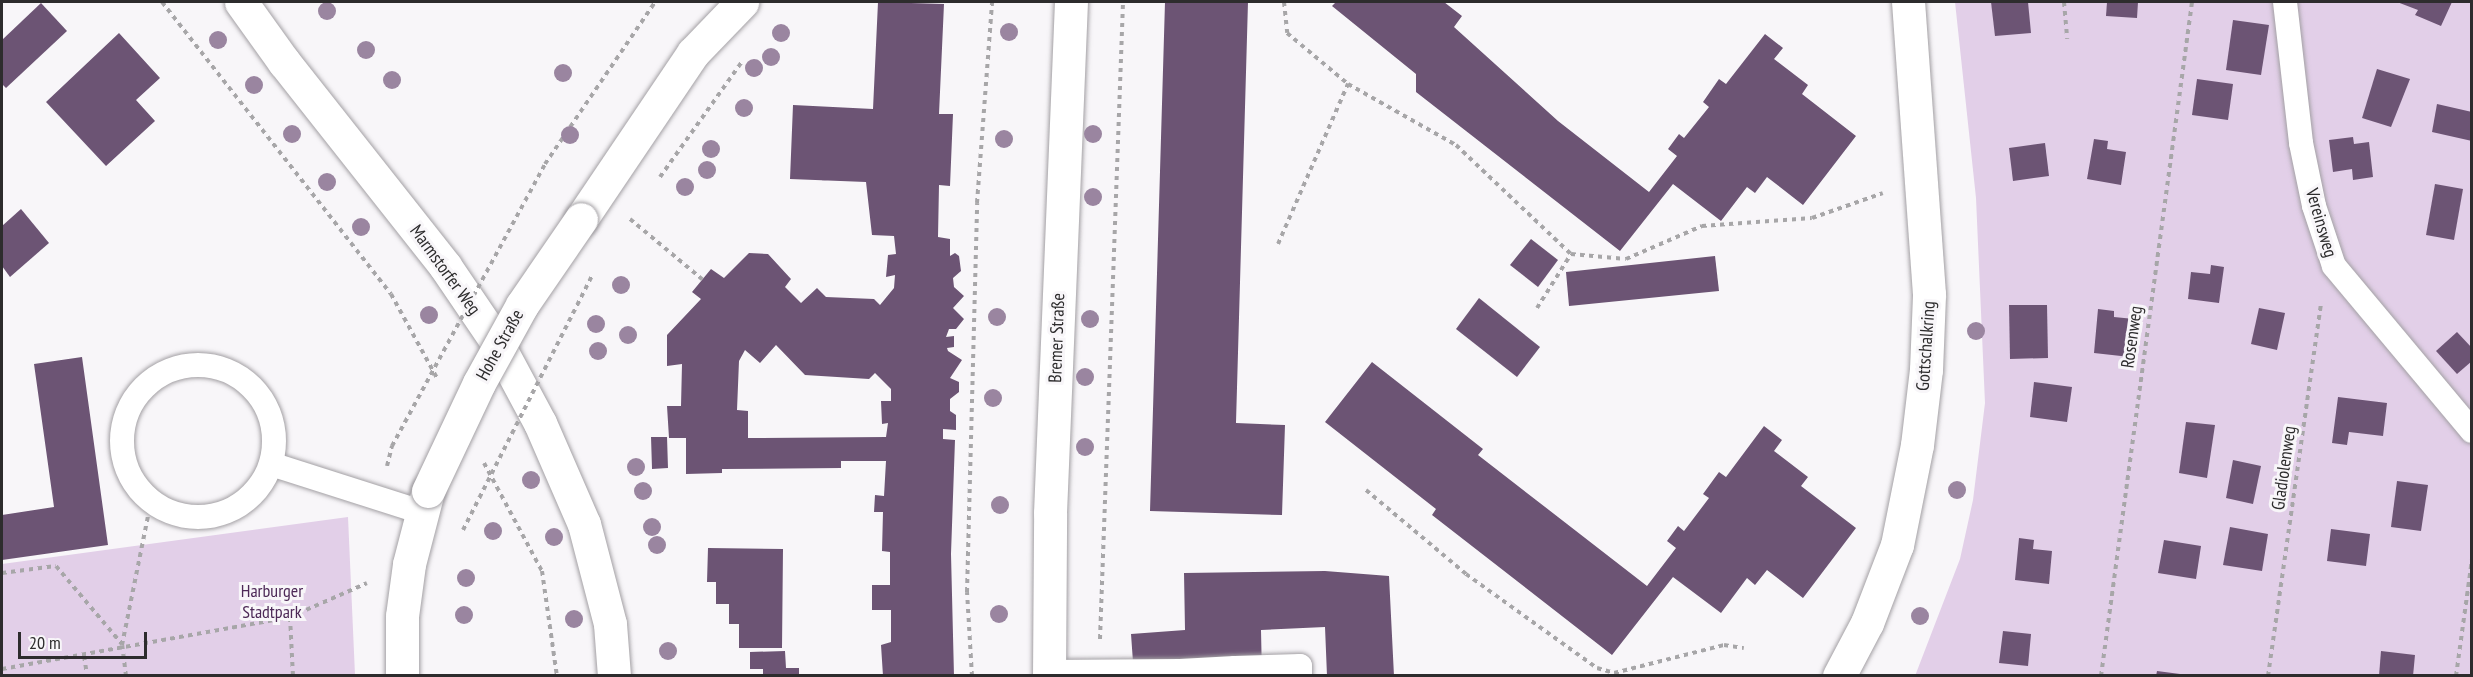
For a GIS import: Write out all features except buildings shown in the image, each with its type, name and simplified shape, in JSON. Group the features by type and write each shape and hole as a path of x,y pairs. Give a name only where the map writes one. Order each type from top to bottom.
{"main road":[{"name":"Marmstorfer Weg","path":"241,2 284,62 445,266 496,341 540,423 584,524 610,624 614,675"},
{"name":"Hohe Straße","path":"402,675 402,616 409,564 425,502 479,383 522,305 693,53 716,2"},
{"name":"Hohe Straße","path":"693,53 742,2"},
{"name":"Bremer Straße","path":"1049,674 1050,513 1071,2"},
{"name":"Gottschalkring","path":"1839,675 1867,623 1897,545 1917,445 1926,370 1929,294 1908,2"}],"lane":[{"name":"Vereinsweg","path":"2285,2 2301,143 2314,206 2334,266 2472,431"},
{"path":"189,365 214,366 238,375 257,392 270,414 274,439 271,464 260,486 242,503 220,513 196,517 172,513 151,501 134,482 124,458 122,433 127,417 144,387 164,372 189,365"},
{"path":"271,464 425,502"},
{"path":"1049,674 1235,672 1300,666 1300,675"}],"path":[{"path":"162,2 391,294 441,387"},
{"path":"392,446 545,164 655,2"},
{"path":"972,675 967,592 977,215 992,2"},
{"path":"1098,673 1123,2"},
{"path":"1284,2 1287,33 1348,84 1456,145 1571,254 1626,259 1702,226 1812,218 1921,180"},
{"path":"2064,2 2067,39"},
{"name":"Rosenweg","path":"2101,675 2192,2"},
{"path":"657,181 745,58"},
{"path":"1278,244 1348,84"},
{"path":"623,228 637,209"},
{"path":"630,219 702,279"},
{"path":"1537,308 1571,254"},
{"path":"463,530 598,265"},
{"name":"Gladiolenweg","path":"2268,675 2324,287 2334,266"},
{"path":"481,458 542,571 557,675"},
{"path":"1366,490 1466,574 1597,668 1614,673 1724,645 1744,648"},
{"path":"126,675 122,645 151,501"},
{"path":"2456,675 2472,559"},
{"path":"2,669 84,656 122,645 290,617 409,564"},
{"path":"2,573 56,566 122,645"},
{"path":"290,617 292,675"},
{"path":"84,656 87,675"}],"green space":[{"path":"1955,2 2471,2 2471,675 1915,676 1960,559 1973,500 1985,403 1976,198"},
{"name":"Harburger Stadtpark","path":"348,517 355,675 2,675 2,564"}]}
